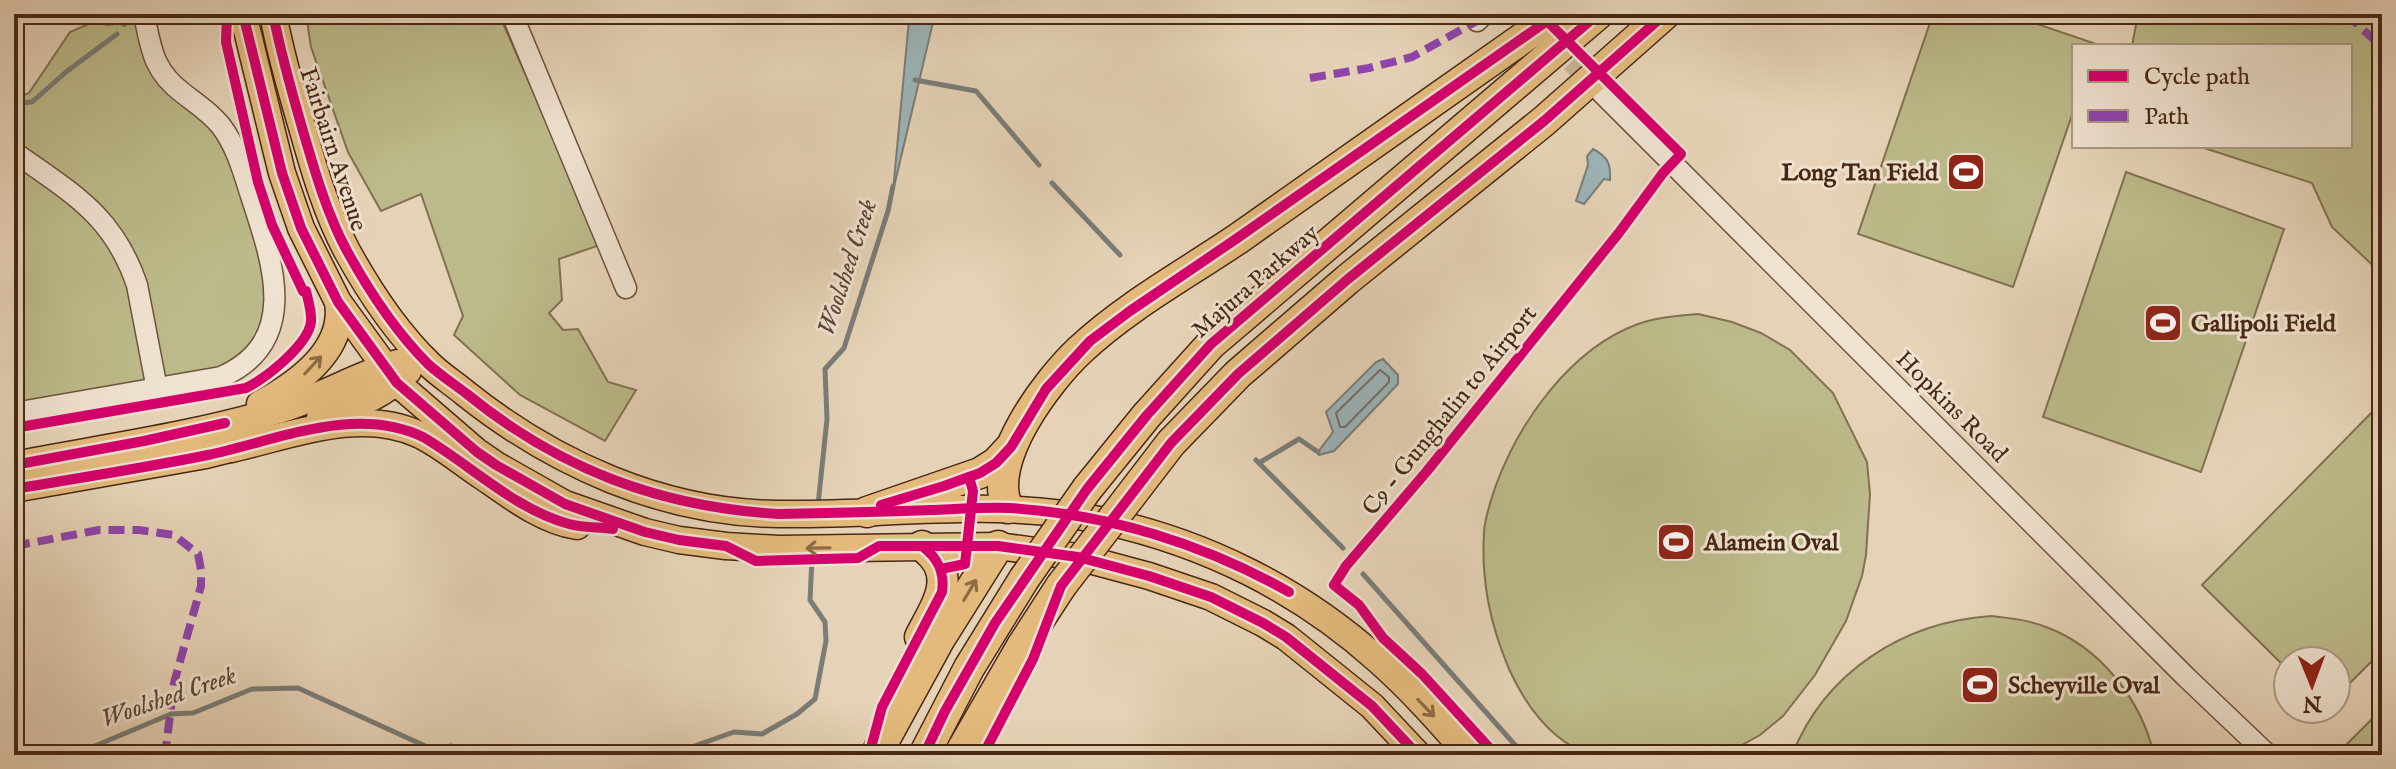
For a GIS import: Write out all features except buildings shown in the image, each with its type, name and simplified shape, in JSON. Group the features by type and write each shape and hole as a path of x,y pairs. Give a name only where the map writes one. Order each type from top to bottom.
{"highway":[{"name":"Majura Parkway","path":"924,755 969,668 1024,579 1087,489 1147,415 1211,344 1598,14"},
{"path":"959,755 1061,586 1171,443 1238,374 1348,279 1544,121 1665,14"},
{"path":"863,512 980,473 996,463 1011,447 1046,389 1090,341 1236,239 1535,16"},
{"path":"1011,447 1003,489 1013,514"},
{"path":"869,755 882,707 942,592 940,565 922,546"},
{"path":"876,755 939,640 998,546"},
{"path":"983,755 1033,659 1061,586"}],"main road":[{"name":"Fairbairn Avenue","path":"243,14 282,173 305,239 338,302 390,375 477,452 520,480 565,504 645,532 679,540 779,549 998,546 1078,557 1149,576 1211,597 1263,623 1312,657 1372,706 1418,755"},
{"name":"Fairbairn Avenue","path":"273,14 312,162 337,230 372,293 435,370 515,431 580,467 623,485 667,499 742,512 1048,512 1105,521 1183,544 1276,585 1337,626 1381,662 1469,755"},
{"path":"225,423 283,391 306,373 329,347 339,321 338,302"},
{"path":"14,465 283,409 390,375 422,357"},
{"path":"231,449 376,397 390,375"},
{"path":"14,489 231,449 327,426 362,424 415,433 511,497 558,521 645,532"},
{"path":"998,546 1013,514 1042,539 1078,557"}],"street":[{"path":"14,413 221,377 253,355 269,332 275,306 274,272 236,152 221,125 164,76 152,57 144,14"},
{"path":"512,14 626,288"},
{"name":"Hopkins Road","path":"1601,92 2186,677 2268,755"},
{"path":"14,152 90,207 114,235 137,285 157,389"}],"shaded area":[{"path":"131,14 138,14 146,56 221,135 265,249 265,324 238,360 219,371 164,382 128,249 14,146 14,96 17,98 29,93 70,32 93,22 125,26"},
{"path":"306,14 499,14 600,245 559,259 562,300 549,313 563,330 578,329 608,382 636,390 605,441 520,395 454,335 463,316 421,194 381,211 348,152 311,47"},
{"path":"1300,14 1412,14 1356,22"},
{"name":"Long Tan Field","path":"1933,14 2008,14 2096,44 2072,44 2072,115 2013,287 1858,234"},
{"path":"2138,14 2382,14 2382,274 2332,227 2312,183 2204,148 2352,148 2352,44 2132,44"},
{"path":"14,155 87,209 127,265 149,370 141,385 14,407"},
{"name":"Gallipoli Field","path":"2126,172 2284,229 2201,472 2043,417"},
{"name":"Alamein Oval","path":"1698,314 1761,333 1790,350 1833,393 1867,462 1870,494 1862,576 1846,621 1815,675 1783,716 1760,735 1724,755 1591,755 1552,732 1532,709 1509,669 1492,619 1486,585 1483,550 1487,514 1496,485 1519,436 1550,390 1570,369 1613,335 1638,324"},
{"path":"2382,402 2382,651 2352,681 2352,645 2272,645 2272,654 2202,585"},
{"name":"Scheyville Oval","path":"1991,616 2046,627 2084,648 2128,695 2148,734 2154,755 1792,755 1806,725 1825,699 1846,676 1871,657 1927,629 1959,620"},
{"path":"2382,709 2382,755 2336,755"}],"water":[{"path":"910,14 935,14 893,191 909,20"},
{"path":"1593,149 1608,162 1610,180 1604,179 1584,204 1576,201 1588,165 1587,156"},
{"path":"1383,359 1398,375 1398,384 1334,451 1319,455 1318,452 1333,432 1326,412 1376,362"}],"waterway":[{"path":"20,103 32,102 117,34"},
{"path":"915,80 976,91 1039,165"},
{"path":"1052,183 1120,255"},
{"name":"Woolshed Creek","path":"818,505 827,419 825,369 844,348 888,211 893,186"},
{"path":"1259,463 1299,439 1318,452"},
{"path":"1256,460 1343,548"},
{"name":"Woolshed Creek","path":"669,755 734,732 762,734 797,714 815,699 826,641 825,622 810,600 812,558"},
{"path":"1363,574 1524,755"},
{"name":"Woolshed Creek","path":"60,755 90,748 171,714 193,713 252,689 298,688 434,750 451,746 466,755"}],"tunnel":[{"path":"1550,41 1598,89"}],"marked path":[{"path":"2346,14 2382,47"},
{"path":"1310,78 1412,57 1477,21"},
{"path":"14,546 99,530 139,530 174,535 198,554 201,586 174,683 165,755"}],"cycle path":[{"path":"14,428 246,388 285,360 308,331 311,318 306,291 303,291 272,225 258,182 226,42 227,14"},
{"path":"243,14 282,173 301,228 338,302 397,383 496,465 565,504 645,532 726,546 756,561 858,558 879,546 998,546 1078,557 1149,576 1211,597 1286,637 1372,706 1418,755"},
{"path":"273,14 322,192 340,237 364,281 394,325 428,364 538,443 613,480 652,493 735,510 778,514 1000,508 1083,517 1189,546 1289,592"},
{"name":"C9 - Gunghalin to Airport","path":"1496,755 1422,674 1383,638 1359,605 1334,585 1346,566 1427,471 1681,154 1540,14"},
{"path":"881,505 980,473 996,463 1011,447 1046,389 1090,341 1557,14"},
{"path":"924,755 995,623 1087,489 1147,415 1211,344 1598,14"},
{"path":"983,755 1033,659 1061,586 1171,443 1238,374 1348,279 1544,121 1665,14"},
{"path":"14,465 225,423"},
{"path":"14,489 208,455 316,428 370,424 397,428 423,437 511,497 549,517 574,525 613,529"},
{"path":"941,569 965,564 973,491 969,477"},
{"path":"869,755 882,707 942,592 939,566 922,546"}],"place":[{"name":"Long Tan Field","path":"1966,172"},
{"name":"Gallipoli Field","path":"2163,323"},
{"name":"Alamein Oval","path":"1676,542"},
{"name":"Scheyville Oval","path":"1980,685"}]}
